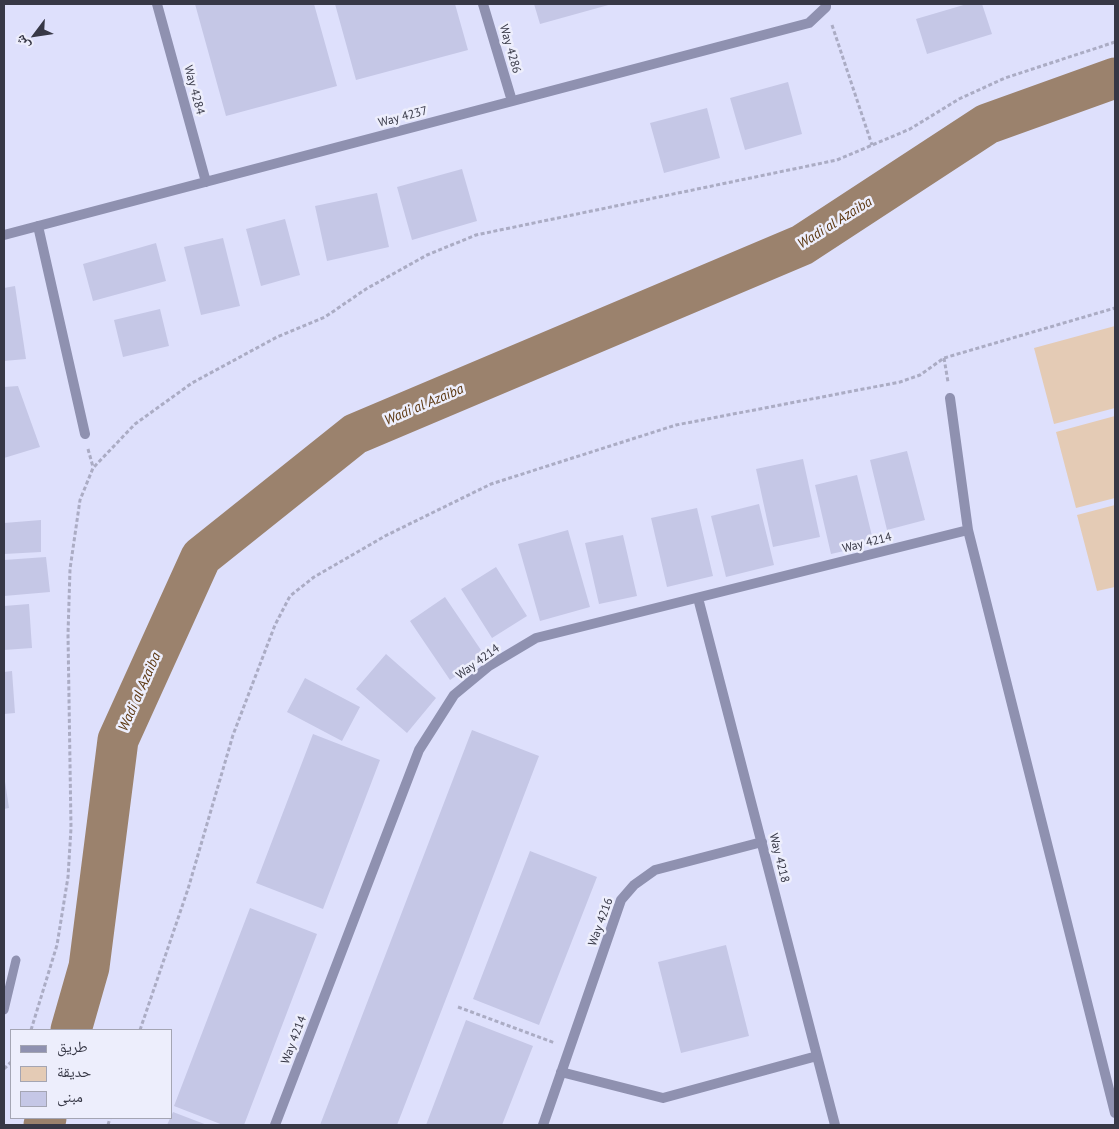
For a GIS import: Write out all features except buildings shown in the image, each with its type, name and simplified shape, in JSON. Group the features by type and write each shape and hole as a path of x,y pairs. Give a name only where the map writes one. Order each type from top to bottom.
{"street":[{"name":"Way 4284","path":"157,4 206,182"},
{"name":"Way 4286","path":"483,4 512,101"},
{"name":"Way 4237","path":"4,235 809,24 826,5"},
{"path":"38,226 85,434"},
{"path":"950,398 968,530 1115,1113"},
{"name":"Way 4214","path":"275,1125 420,750 454,696 490,666 536,638 968,530"},
{"name":"Way 4218","path":"698,598 835,1125"},
{"name":"Way 4216","path":"543,1125 622,900 634,885 655,870 762,842"},
{"path":"561,1072 663,1098 817,1056"}],"lane":[{"path":"4,1010 16,960"}],"path":[{"path":"826,5 872,145"},
{"path":"31,1029 57,945 68,877 72,828 68,634 70,569 80,500 93,468 135,424 192,384 277,337 325,317 366,288 435,252 476,235 837,160 910,129 959,99 1005,78 1115,42"},
{"path":"140,1029 188,889 232,735 274,625 290,596 314,577 385,536 491,484 676,425 900,382 920,375 944,358 1115,308"},
{"path":"944,358 950,398"},
{"path":"458,1007 570,1048"}],"green space":[{"path":"1115,326 1115,408 1054,424 1034,348"},
{"path":"1115,416 1115,498 1076,508 1056,432"},
{"path":"1115,505 1115,587 1097,591 1077,515"}],"waterway":[{"name":"Wadi al Azaiba","path":"71,1029 89,967 118,740 201,557 355,434 802,245 987,124 1115,78"},
{"name":"Wadi al Azaiba","path":"44,1125 46,1119"}]}
